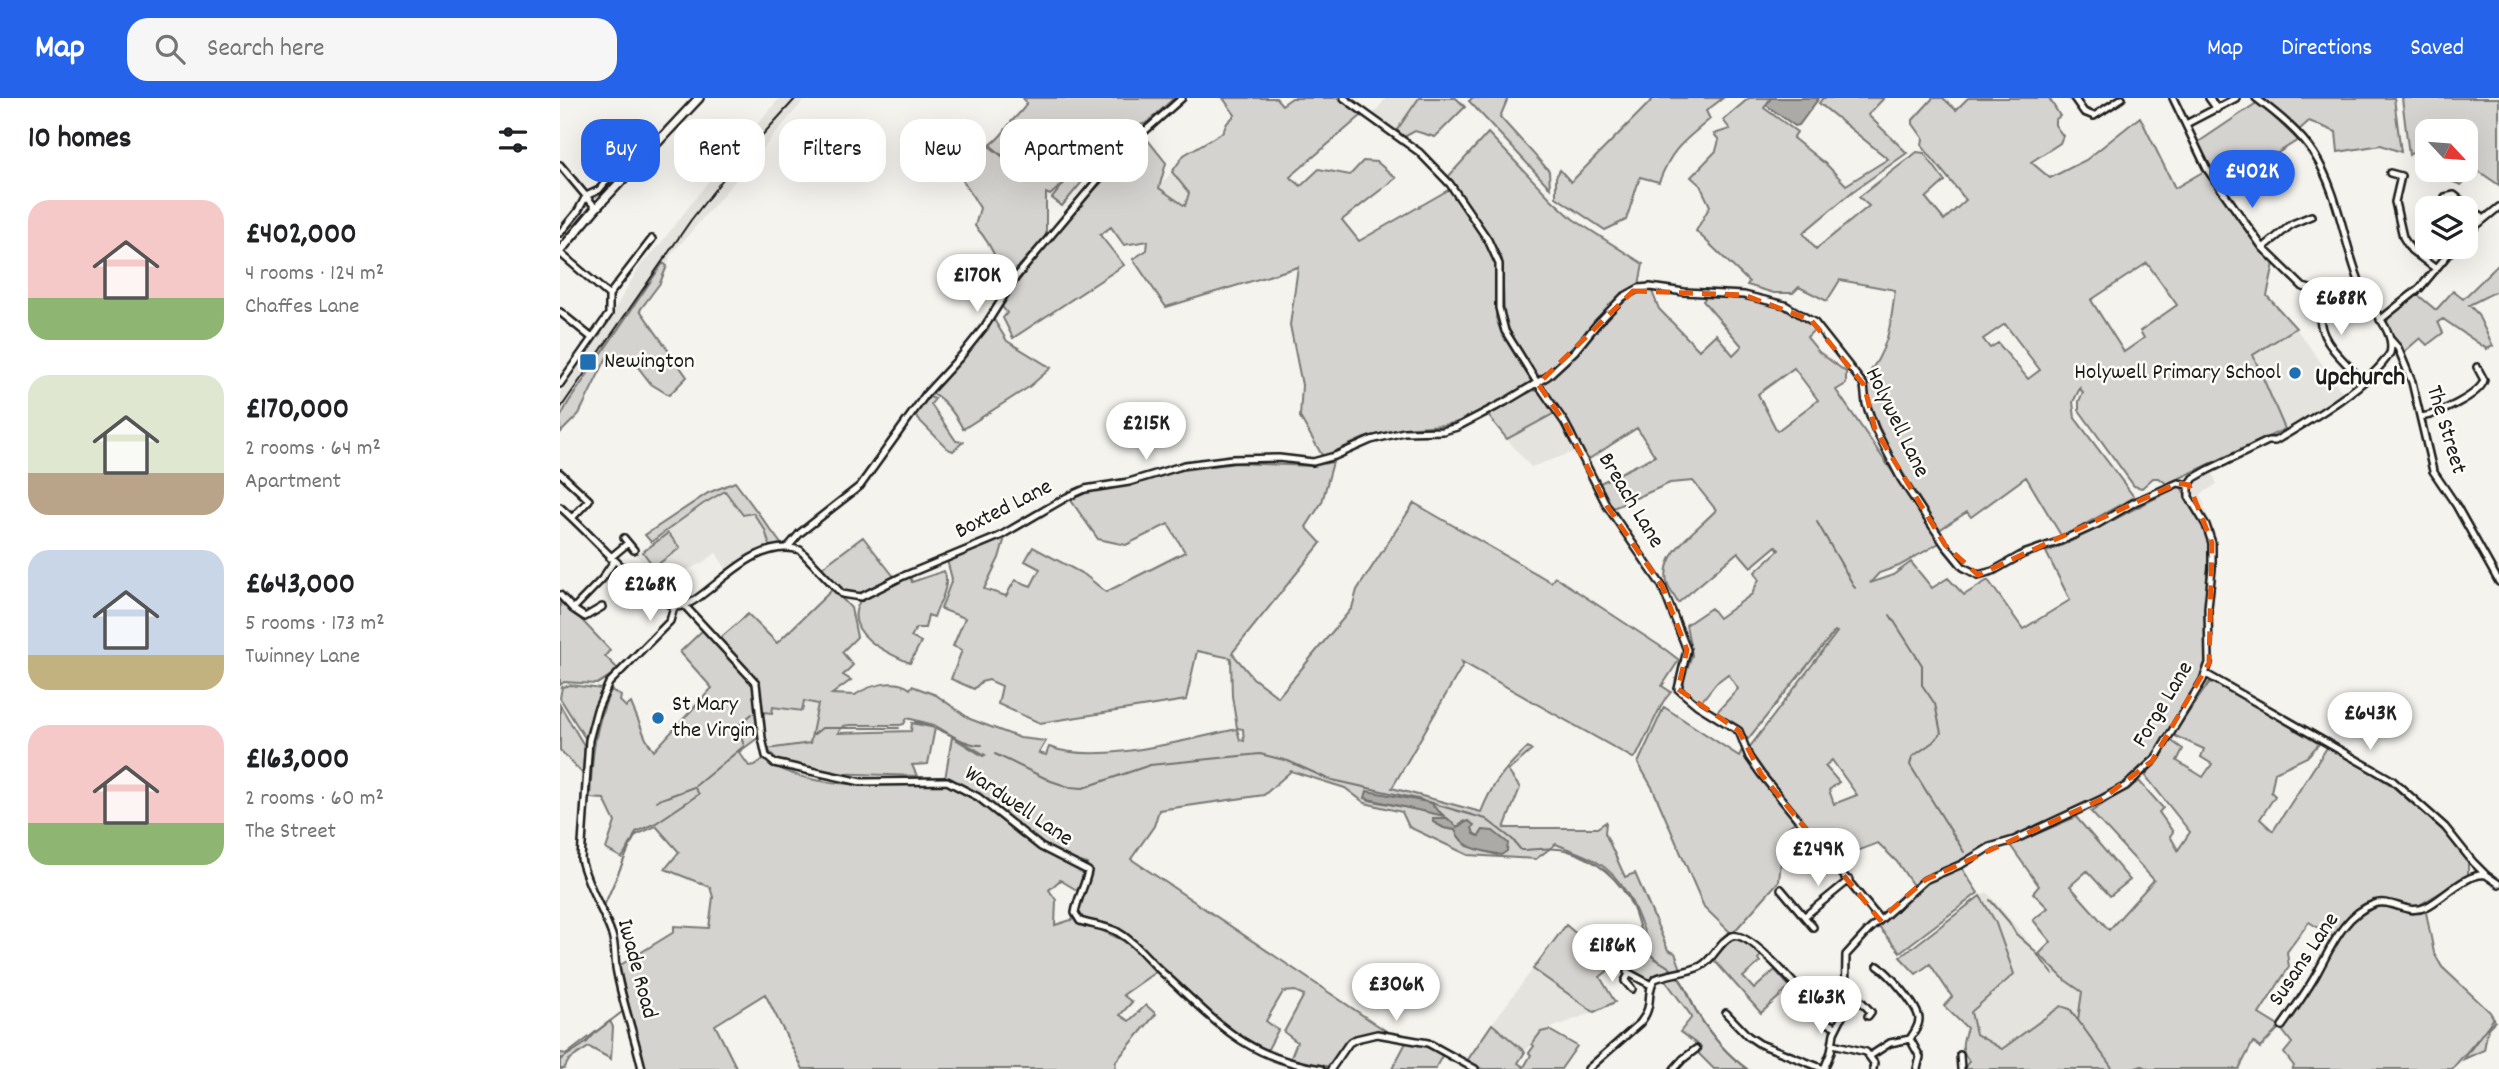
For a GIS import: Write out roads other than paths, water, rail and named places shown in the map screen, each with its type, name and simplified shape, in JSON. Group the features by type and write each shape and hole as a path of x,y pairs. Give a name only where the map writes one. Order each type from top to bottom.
{"main road":[{"path":"560,252 596,208 699,98"}],"street":[{"path":"560,507 612,560 674,607 685,606 753,557 768,550 788,547 800,533 860,486 926,394 985,326 1016,277 1105,171 1118,150 1146,130 1182,98"},
{"name":"Breach Lane","path":"1345,98 1425,158 1450,184 1488,240 1499,264 1501,320 1538,384 1566,423 1607,506 1662,586 1686,643 1687,655 1678,689 1739,732 1749,757 1761,774 1880,920"},
{"path":"2074,98 2084,112 2094,116 2122,98"},
{"path":"2172,98 2207,169 2263,248 2303,287 2320,292 2364,293"},
{"path":"2209,98 2217,109"},
{"path":"2186,124 2236,98"},
{"name":"The Street","path":"2256,98 2287,124 2316,158 2328,184 2351,261 2364,293 2395,344 2412,382 2433,471 2456,505 2499,582"},
{"path":"561,167 596,208"},
{"path":"2390,173 2401,176 2395,203 2405,241 2411,250 2436,269"},
{"path":"560,233 579,211 586,196 599,190 606,182"},
{"path":"2478,224 2499,207"},
{"path":"2478,214 2484,219"},
{"path":"2263,248 2292,224 2307,216"},
{"path":"560,384 610,314 609,295 652,239"},
{"path":"560,252 609,295"},
{"path":"2380,320 2415,293 2444,259"},
{"name":"Holywell Lane","path":"1538,384 1575,351 1615,305 1639,288 1744,295 1793,309 1822,330 1864,385 1866,404 1875,429 1902,479 1945,545 1963,567 1978,575 1993,571 2023,554 2096,525 2134,502 2178,483 2189,485"},
{"path":"2320,292 2318,315 2322,333 2361,382"},
{"path":"560,312 592,338"},
{"path":"2390,353 2391,340"},
{"path":"2189,485 2195,477 2269,441 2275,441 2330,407 2361,382 2390,353 2399,352"},
{"path":"2421,417 2436,415 2480,388 2484,380 2477,367"},
{"path":"560,369 567,374"},
{"name":"Boxted Lane","path":"788,547 806,554 842,594 861,597 901,577 1000,536 1085,489 1129,482 1185,465 1232,459 1279,458 1313,462 1323,460 1371,440 1404,432 1457,427 1538,384"},
{"path":"560,472 589,500 572,518"},
{"name":"Forge Lane","path":"1843,1016 1847,986 1846,953 1925,880 1962,864 1990,847 2071,815 2126,786 2164,747 2206,674 2209,663 2208,608 2213,552 2210,533 2190,498 2189,485"},
{"path":"624,537 634,550"},
{"path":"573,609 602,579 612,560 628,543"},
{"path":"2489,565 2499,566"},
{"path":"560,595 585,617 602,607"},
{"name":"Wardwell Lane","path":"685,606 756,683 766,756 774,763 861,782 947,780 963,787 1041,847 1088,871 1075,914 1080,920 1109,929 1134,943 1163,974 1237,1040 1276,1059 1321,1069"},
{"name":"Iwade Road","path":"642,1069 635,1034 617,975 614,941 584,875 580,859 592,726 609,683 670,621 674,607"},
{"path":"2206,674 2221,680 2392,780 2445,827 2473,862 2499,884"},
{"path":"2469,878 2473,862"},
{"name":"Susans Lane","path":"2281,1026 2335,940 2357,914 2381,902 2416,910 2427,906 2473,875 2486,875"},
{"path":"1805,916 1849,880"},
{"path":"1782,889 1813,927"},
{"path":"1588,1069 1647,1014 1651,985 1655,979 1700,967 1713,957 1730,937 1745,937 1762,951 1829,1024 1837,1027"},
{"path":"1870,1056 1890,1043 1910,1039 1919,1025 1919,1015 1892,978 1878,966"},
{"path":"1632,989 1625,981 1628,973 1651,985"},
{"path":"1847,986 1871,1012 1868,1016"},
{"path":"1726,1013 1748,1036 1760,1044 1824,1069 1837,1027 1843,1016 1859,1000"},
{"path":"1331,1069 1349,1043 1377,1034 1428,1043 1475,1069"},
{"path":"1910,1039 1920,1057 1917,1069"},
{"path":"1833,1044 1857,1049 1870,1056 1874,1063 1873,1069"},
{"path":"1674,1069 1696,1049"},
{"path":"1960,1055 1961,1069"},
{"path":"1595,1063 1601,1069"}],"waterway":[{"path":"1817,522 1855,588"},
{"path":"1890,615 1922,665 1922,685 1935,704 1941,733 1912,757 1910,765 1964,852"},
{"path":"656,801 694,787 744,746 738,726 752,714"},
{"path":"915,722 982,745"},
{"path":"813,735 822,728 899,728"},
{"path":"995,754 1051,781 1083,788 1150,765 1260,754 1288,761 1328,779 1422,800"},
{"path":"604,906 636,832 656,823 699,794 694,787"},
{"path":"1427,802 1486,819 1512,839 1521,850 1560,849 1597,864 1614,879 1628,898 1651,955 1673,971"},
{"path":"1990,900 2016,934 2033,949 2053,974"},
{"path":"1676,975 1708,1029 1726,1051 1747,1069"},
{"path":"2070,1009 2113,1069"},
{"path":"560,1060 586,1043 622,1012"},
{"path":"2471,1048 2494,1018"},
{"path":"2133,1069 2142,1066 2148,1069"}],"railway":[{"path":"560,409 691,220 727,174 796,98"}],"place":[{"name":"Newington","path":"588,362"},
{"name":"Holywell Primary School","path":"2295,373"},
{"name":"St Mary the Virgin","path":"658,718"}],"district":[{"name":"Upchurch","path":"2360,378"}]}
